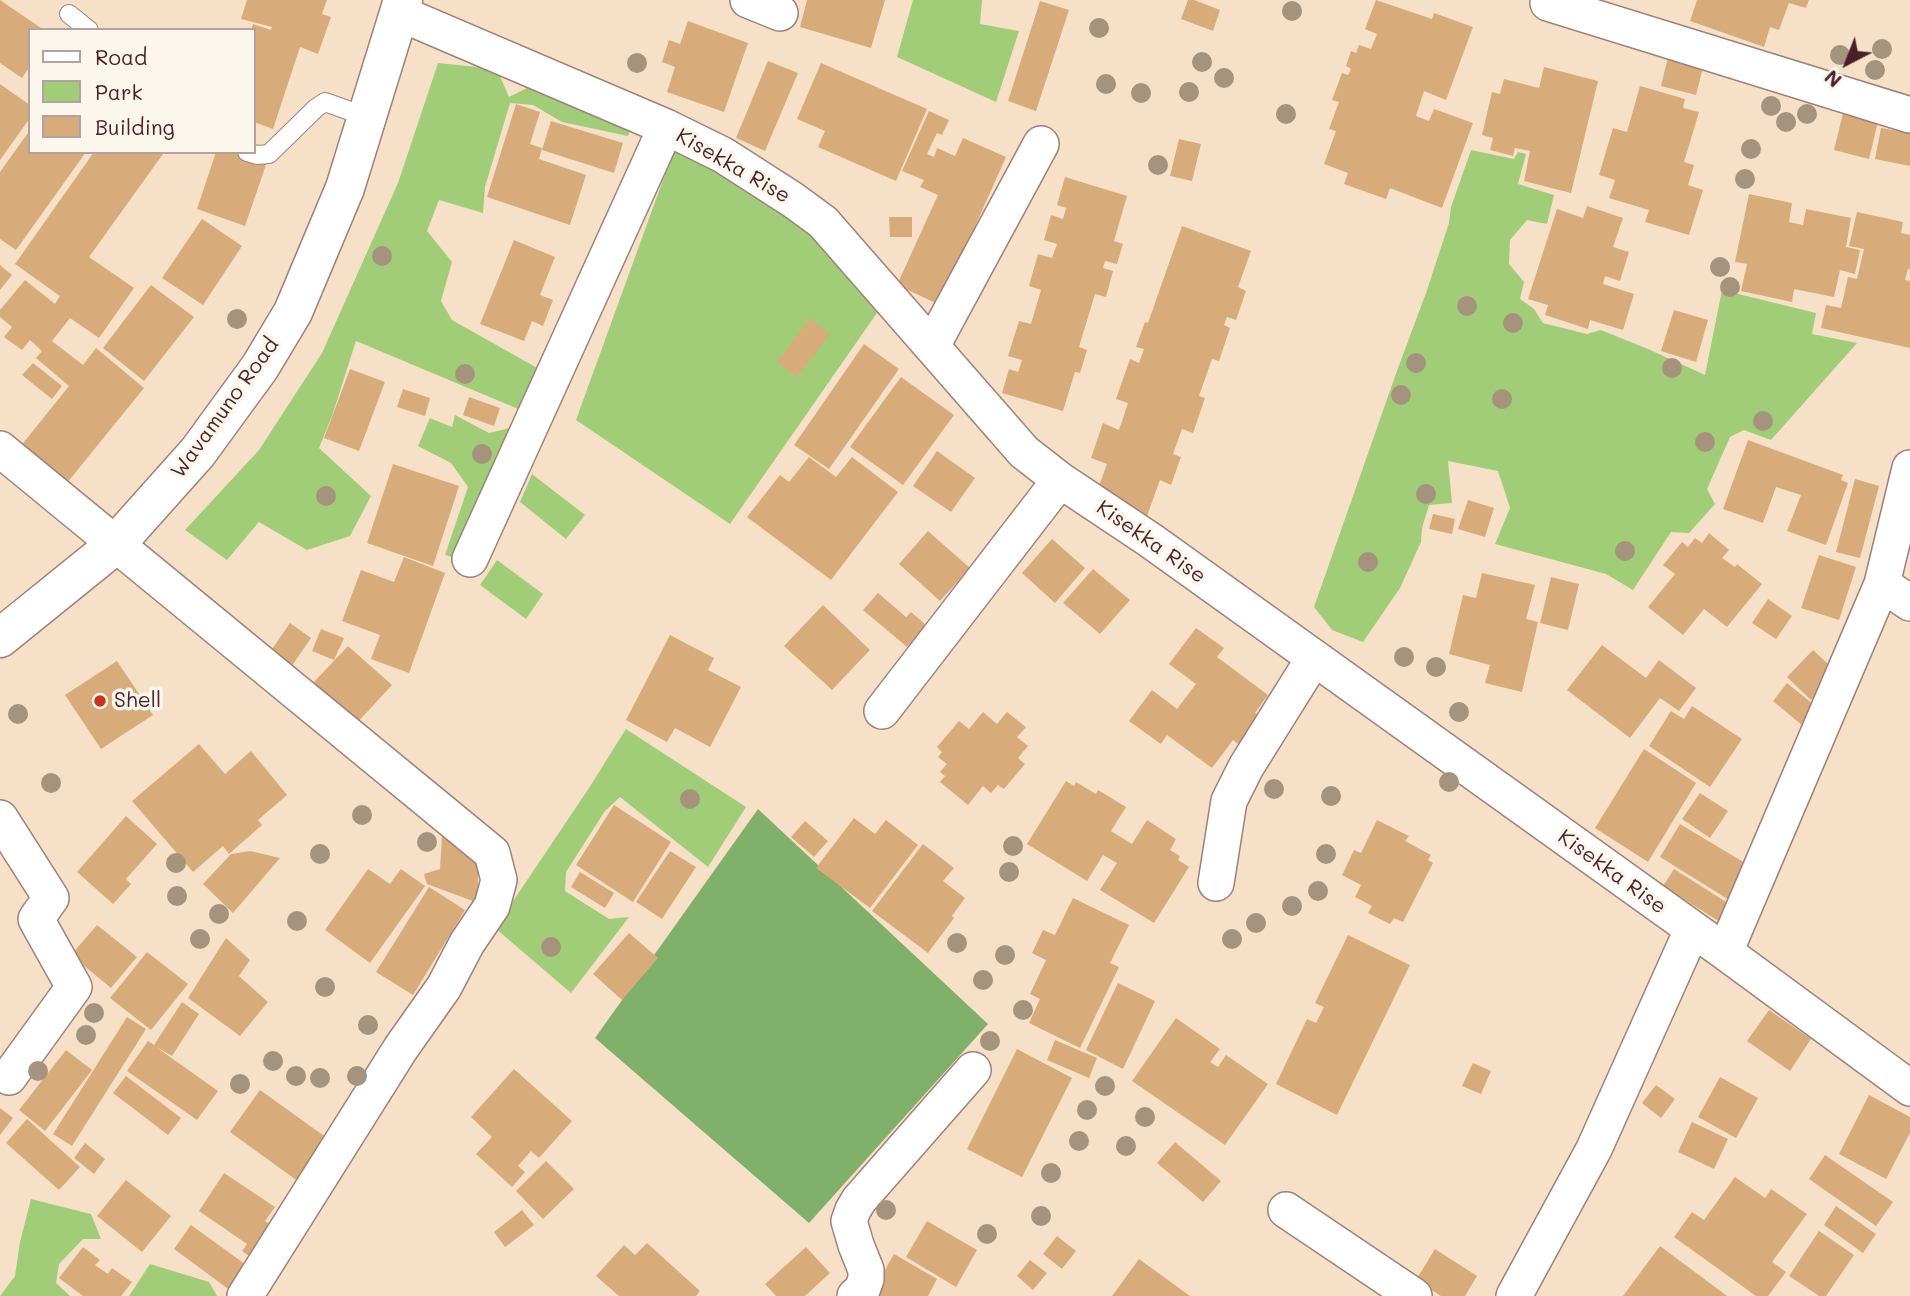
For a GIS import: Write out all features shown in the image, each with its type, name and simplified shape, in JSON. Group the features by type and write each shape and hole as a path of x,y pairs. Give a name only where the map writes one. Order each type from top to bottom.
{"main road":[{"name":"Wavamuno Road","path":"0,638 115,545 198,452 260,367 293,312 345,188 401,7"}],"street":[{"path":"748,0 780,13"},
{"path":"1548,3 1910,115"},
{"name":"Kisekka Rise","path":"401,7 723,155 793,200 823,222 1024,453 1150,540 1725,952 1910,1088"},
{"path":"470,559 666,127"},
{"path":"932,346 1041,145"},
{"path":"0,449 492,853 499,880 492,906 467,943 444,987 401,1048 245,1296"},
{"path":"1725,952 1896,594 1910,468"},
{"path":"882,711 1060,480"},
{"path":"1216,883 1229,801 1246,767 1314,658"},
{"path":"0,818 51,898 36,919 74,987 9,1077"},
{"path":"1514,1296 1594,1149 1692,930"},
{"path":"855,1296 862,1290 866,1270 849,1221 853,1210 973,1070"},
{"path":"1286,1210 1413,1296"}],"lane":[{"path":"69,14 86,28"},
{"path":"254,154 269,154 316,108 326,102 367,117"}],"green space":[{"path":"913,0 982,0 980,24 1019,31 996,102 897,57"},
{"path":"438,63 497,69 509,97 541,81 636,116 628,136 562,122 533,105 510,103 485,187 483,213 439,200 427,231 452,262 441,301 452,320 539,369 523,411 356,341 319,448 371,496 350,536 307,550 259,522 227,560 185,530 259,450 322,353 398,183"},
{"path":"676,144 819,236 879,310 730,524 576,420"},
{"path":"1471,150 1514,159 1518,152 1526,154 1518,184 1554,195 1547,224 1527,220 1510,240 1509,264 1524,282 1520,299 1534,309 1543,323 1587,334 1601,330 1705,375 1722,290 1816,313 1812,334 1857,343 1771,440 1744,430 1730,437 1707,489 1715,504 1689,533 1671,532 1633,590 1606,574 1495,544 1510,508 1498,471 1448,461 1452,503 1429,505 1421,542 1400,588 1363,642 1332,630 1314,607 1426,293"},
{"path":"455,415 489,433 518,426 464,560 445,555 468,487 451,463 418,446 430,418 452,427"},
{"path":"532,474 585,515 566,539 520,502"},
{"path":"497,560 543,594 526,619 480,585"},
{"path":"626,729 746,807 708,867 620,797 605,811 566,872 565,891 609,919 629,917 571,993 495,928"},
{"path":"758,809 988,1024 809,1223 595,1038"},
{"path":"31,1199 91,1214 101,1239 83,1239 59,1264 56,1283 70,1296 0,1296 15,1276"},
{"path":"150,1264 209,1282 217,1296 129,1296"}],"building":[{"path":"0,0 41,28 28,28 28,69 22,78 0,63"},
{"path":"247,0 327,0 322,14 331,17 318,54 300,47 273,129 256,123 256,28 252,28 253,24 271,30 272,27 241,19"},
{"path":"807,0 885,0 871,48 800,27"},
{"path":"1188,0 1220,10 1213,31 1181,19"},
{"path":"1376,0 1432,19 1434,13 1473,27 1446,100 1424,91 1416,116 1429,121 1434,109 1473,123 1442,208 1390,188 1386,199 1344,184 1348,173 1324,164 1336,131 1329,129 1339,102 1332,100 1342,73 1348,75 1351,69 1346,66 1351,51 1356,53 1359,45 1371,49 1377,34 1365,29"},
{"path":"1697,0 1809,0 1806,8 1789,3 1779,30 1770,27 1764,47 1690,21"},
{"path":"1040,1 1069,10 1036,111 1008,101"},
{"path":"688,21 748,43 724,112 667,92 675,67 662,62 669,40 680,44"},
{"path":"1668,57 1703,67 1696,95 1661,86"},
{"path":"768,61 798,73 765,151 736,138"},
{"path":"821,63 927,109 896,181 818,147 825,131 797,119"},
{"path":"1544,67 1598,81 1571,193 1524,181 1530,151 1515,148 1513,156 1490,150 1493,138 1482,135 1492,92 1500,94 1504,79 1539,88"},
{"path":"0,84 28,104 28,121 0,160"},
{"path":"1640,86 1685,99 1683,108 1699,112 1684,162 1694,165 1688,185 1703,190 1689,235 1645,222 1649,210 1609,198 1615,180 1599,175 1613,128 1627,132"},
{"path":"516,104 540,112 530,144 542,148 539,159 586,175 570,225 487,197"},
{"path":"929,111 949,120 942,135 937,133 927,154 934,157 937,148 955,156 963,138 1006,157 940,305 897,285 938,195 920,187 924,180 902,171"},
{"path":"1843,113 1878,122 1869,159 1834,150"},
{"path":"551,121 623,143 614,173 542,150"},
{"path":"1881,128 1910,133 1910,166 1875,159"},
{"path":"28,133 28,154 85,154 16,250 0,239 0,172"},
{"path":"1179,139 1201,144 1192,181 1170,176"},
{"path":"93,154 163,154 89,257 134,288 99,338 70,318 52,341 83,365 96,348 144,388 58,494 12,457 69,386 36,358 42,351 30,340 22,350 4,337 12,327 0,317 0,310 25,280 55,304 60,296 15,264"},
{"path":"215,154 245,154 267,162 245,226 197,209"},
{"path":"1065,177 1127,196 1114,241 1123,244 1117,264 1105,261 1103,268 1113,271 1106,297 1095,294 1079,347 1087,350 1080,373 1075,372 1063,411 1002,393 1009,369 1018,372 1022,360 1008,356 1019,321 1031,324 1041,290 1029,286 1038,254 1052,258 1057,244 1044,240 1051,215 1063,219 1066,208 1057,205"},
{"path":"1749,194 1792,203 1789,222 1803,225 1806,209 1851,218 1846,247 1860,250 1855,274 1840,270 1834,297 1794,289 1792,302 1741,291 1747,264 1735,262"},
{"path":"1587,206 1623,218 1613,247 1629,252 1620,281 1605,276 1603,284 1634,294 1623,330 1590,320 1588,329 1545,315 1548,305 1528,299 1557,209 1583,218"},
{"path":"1857,212 1903,222 1901,233 1910,235 1910,269 1905,280 1910,281 1910,348 1821,328 1826,305 1841,308 1848,277 1857,279 1864,249 1849,246"},
{"path":"889,217 912,217 912,237 890,237"},
{"path":"202,219 242,246 203,305 162,278"},
{"path":"1182,226 1251,251 1238,287 1246,291 1236,320 1227,317 1224,325 1230,328 1219,361 1212,359 1199,396 1205,398 1193,433 1182,429 1173,454 1181,457 1171,485 1160,480 1147,516 1095,497 1107,464 1091,458 1103,423 1119,430 1128,403 1116,399 1130,359 1139,363 1144,349 1136,347 1145,322 1148,323"},
{"path":"514,240 555,257 540,295 553,300 543,326 532,321 524,341 480,324"},
{"path":"0,265 12,275 0,290"},
{"path":"151,285 194,317 144,381 103,348"},
{"path":"1674,310 1708,320 1696,362 1661,351"},
{"path":"810,318 830,334 797,377 777,362"},
{"path":"864,344 899,369 829,469 794,445"},
{"path":"33,363 62,386 52,399 22,375"},
{"path":"350,369 385,382 359,451 324,438"},
{"path":"901,377 954,415 903,485 850,447"},
{"path":"403,389 430,398 425,416 397,407"},
{"path":"469,397 500,408 494,426 463,415"},
{"path":"1748,440 1843,475 1841,480 1848,483 1826,545 1787,531 1801,495 1776,487 1763,523 1723,509"},
{"path":"937,451 975,478 951,512 913,486"},
{"path":"809,457 836,477 852,457 898,492 831,580 747,517 780,475 789,482"},
{"path":"393,464 459,486 433,566 367,543"},
{"path":"1855,479 1879,486 1860,558 1836,552"},
{"path":"1468,500 1494,508 1485,537 1458,529"},
{"path":"1433,514 1455,519 1452,534 1429,529"},
{"path":"928,531 970,568 940,601 899,564"},
{"path":"1709,533 1729,550 1722,558 1735,567 1737,564 1762,584 1727,627 1704,609 1683,635 1648,607 1675,574 1663,565 1682,542 1688,547 1695,538 1702,543"},
{"path":"1052,539 1085,568 1055,603 1022,573"},
{"path":"1819,555 1856,567 1839,620 1801,608"},
{"path":"404,557 445,573 409,673 371,659 380,635 342,621 361,570 394,582"},
{"path":"1093,569 1130,600 1100,634 1063,603"},
{"path":"1482,573 1535,585 1526,619 1538,622 1522,692 1485,683 1490,665 1449,654 1463,595 1476,598"},
{"path":"1551,577 1579,584 1568,630 1540,623"},
{"path":"878,593 906,617 911,612 926,625 907,647 863,610"},
{"path":"1768,599 1792,616 1776,639 1752,623"},
{"path":"823,605 870,650 832,690 784,646"},
{"path":"290,623 311,638 291,667 270,652"},
{"path":"1196,628 1224,648 1217,657 1268,695 1255,713 1263,718 1242,747 1233,740 1212,768 1167,735 1161,744 1129,721 1152,690 1177,709 1196,684 1169,664"},
{"path":"321,629 344,638 334,660 312,651"},
{"path":"670,635 714,658 708,670 741,687 710,747 675,728 667,742 626,720"},
{"path":"1602,645 1646,678 1659,660 1696,688 1679,711 1660,698 1630,738 1567,690"},
{"path":"348,646 392,685 356,724 313,683"},
{"path":"1813,650 1837,672 1811,700 1787,677"},
{"path":"117,661 153,715 101,749 65,695"},
{"path":"1787,683 1824,713 1809,731 1773,701"},
{"path":"1692,706 1742,739 1710,787 1649,746 1671,711 1684,719"},
{"path":"983,712 997,724 1007,712 1026,727 1017,737 1028,746 1018,758 1025,764 1004,789 998,785 991,793 983,786 968,805 940,782 945,776 940,772 947,764 938,757 942,752 937,747 959,721 969,729"},
{"path":"199,744 225,774 251,751 287,795 258,820 262,825 229,854 223,846 193,872 132,801"},
{"path":"1644,749 1696,783 1648,862 1595,828"},
{"path":"1066,781 1074,786 1076,782 1096,794 1098,790 1126,807 1111,831 1132,844 1147,820 1176,839 1170,850 1180,856 1178,860 1189,867 1154,923 1100,890 1117,863 1103,855 1087,881 1027,844"},
{"path":"1700,793 1728,811 1710,838 1682,819"},
{"path":"614,805 671,842 633,902 576,865"},
{"path":"126,816 157,844 126,879 131,884 113,904 77,872"},
{"path":"854,818 875,834 886,820 918,845 870,908 816,868"},
{"path":"1377,820 1409,836 1405,841 1431,855 1428,860 1433,863 1403,922 1394,918 1390,924 1368,913 1372,906 1355,897 1361,885 1342,875 1354,850 1361,853"},
{"path":"805,821 828,841 814,857 791,837"},
{"path":"1680,824 1755,869 1734,903 1660,857"},
{"path":"442,835 478,857 478,903 427,884 424,874 440,869"},
{"path":"923,844 954,868 943,881 965,898 928,953 872,911"},
{"path":"250,851 280,858 233,913 203,884 231,854"},
{"path":"670,851 696,867 662,919 636,902"},
{"path":"368,869 390,884 401,869 425,886 370,963 325,930"},
{"path":"1674,869 1731,905 1720,922 1663,886"},
{"path":"580,872 614,893 605,908 571,887"},
{"path":"429,887 465,910 413,995 376,972"},
{"path":"1073,898 1129,925 1110,963 1119,967 1080,1048 1029,1023 1040,999 1030,994 1046,960 1032,953 1043,930 1055,935"},
{"path":"97,925 137,957 111,988 71,955"},
{"path":"629,933 658,958 622,1000 593,974"},
{"path":"1348,935 1410,965 1337,1115 1276,1084 1307,1019 1316,1023 1324,1007 1315,1003"},
{"path":"226,938 250,960 239,976 268,1002 240,1036 188,998"},
{"path":"147,952 188,984 151,1030 110,998"},
{"path":"1118,983 1155,1001 1123,1069 1086,1050"},
{"path":"182,1002 199,1014 172,1056 156,1047 218,1091 197,1120 127,1071 148,1041 154,1045"},
{"path":"1769,1010 1811,1039 1790,1071 1747,1041"},
{"path":"127,1017 146,1029 72,1146 53,1134"},
{"path":"1176,1018 1220,1049 1210,1062 1218,1067 1226,1055 1268,1084 1225,1145 1132,1081"},
{"path":"1055,1040 1097,1058 1089,1078 1047,1060"},
{"path":"1017,1049 1072,1078 1022,1177 967,1149"},
{"path":"66,1050 92,1070 45,1131 19,1110"},
{"path":"1473,1063 1491,1071 1481,1094 1462,1086"},
{"path":"514,1069 572,1121 539,1158 531,1151 518,1166 525,1172 512,1187 476,1154 492,1137 471,1117"},
{"path":"126,1076 181,1118 168,1135 113,1093"},
{"path":"1720,1077 1758,1098 1736,1138 1698,1117"},
{"path":"1656,1085 1675,1099 1661,1118 1642,1103"},
{"path":"260,1090 334,1143 303,1185 230,1132"},
{"path":"1869,1095 1910,1117 1910,1133 1886,1179 1839,1154"},
{"path":"0,1108 13,1118 0,1135"},
{"path":"27,1119 80,1167 59,1190 6,1143"},
{"path":"1692,1122 1728,1139 1714,1169 1678,1152"},
{"path":"1175,1142 1221,1181 1203,1202 1157,1163"},
{"path":"85,1143 105,1159 94,1174 74,1158"},
{"path":"1825,1155 1893,1202 1876,1226 1809,1179"},
{"path":"546,1161 574,1189 543,1219 516,1191"},
{"path":"224,1173 275,1207 265,1221 281,1232 259,1263 242,1251 247,1244 199,1211"},
{"path":"1735,1177 1765,1198 1771,1189 1807,1214 1772,1262 1786,1272 1768,1296 1756,1296 1674,1237 1692,1212 1704,1220"},
{"path":"126,1180 171,1216 142,1252 97,1216"},
{"path":"1836,1206 1876,1234 1863,1253 1824,1225"},
{"path":"522,1210 534,1225 505,1247 494,1232"},
{"path":"927,1221 977,1250 956,1287 906,1257"},
{"path":"191,1225 249,1267 231,1291 174,1249"},
{"path":"1819,1231 1854,1255 1826,1296 1819,1296 1789,1276"},
{"path":"1057,1236 1076,1251 1062,1269 1043,1254"},
{"path":"647,1243 700,1291 696,1296 619,1296 596,1276 624,1245 635,1255"},
{"path":"1660,1246 1727,1296 1623,1296"},
{"path":"83,1247 100,1260 95,1265 108,1274 112,1268 132,1282 121,1296 83,1296 59,1278"},
{"path":"806,1247 830,1273 805,1296 776,1296 765,1284"},
{"path":"1435,1249 1477,1276 1465,1296 1441,1296 1416,1280"},
{"path":"894,1254 937,1279 928,1296 870,1296"},
{"path":"1139,1259 1190,1296 1112,1296"},
{"path":"1030,1260 1047,1273 1033,1290 1017,1276"}],"place":[{"name":"Shell","path":"100,701"}]}
